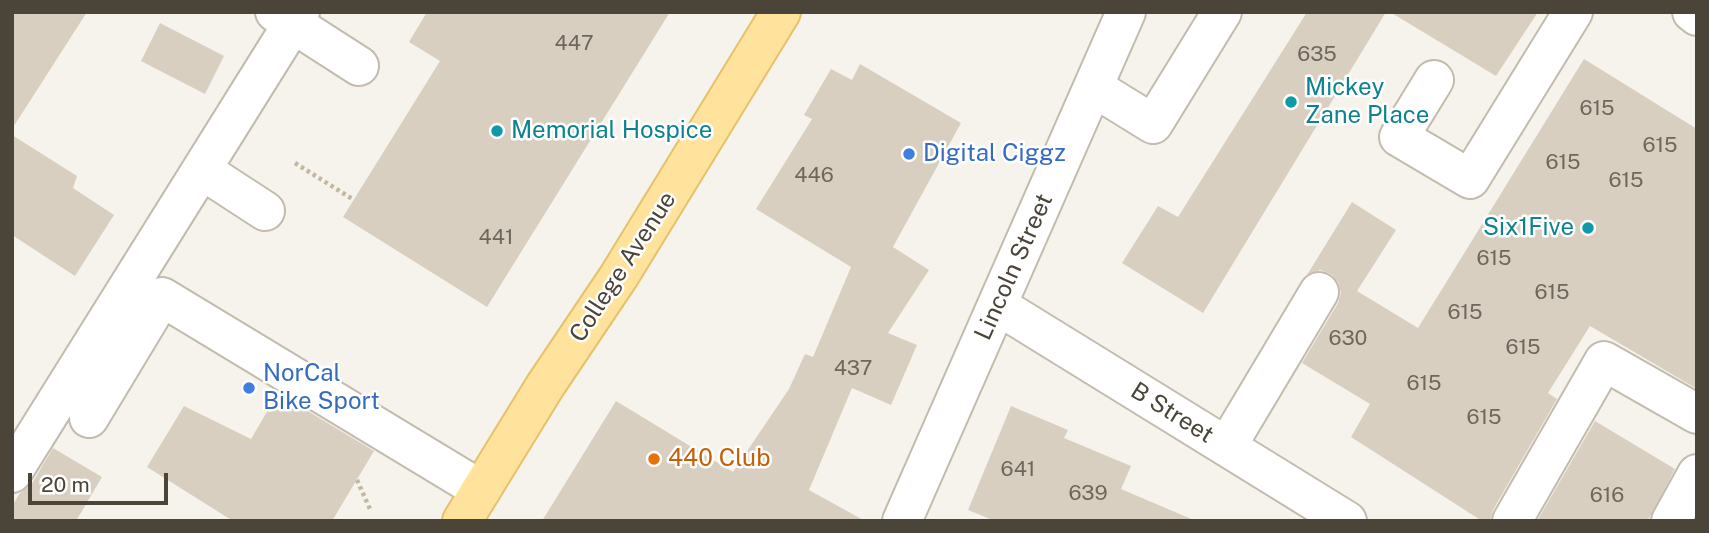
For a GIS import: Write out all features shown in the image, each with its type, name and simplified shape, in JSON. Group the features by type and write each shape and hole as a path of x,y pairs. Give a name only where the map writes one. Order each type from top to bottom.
{"main road":[{"name":"College Avenue","path":"472,505 545,386 619,276 781,12"}],"street":[{"name":"Lincoln Street","path":"902,521 1126,12"},
{"path":"1093,87 1153,124 1222,12"},
{"path":"1434,80 1399,136 1470,179 1573,12"},
{"path":"1692,12 1697,16"},
{"path":"12,473 202,170 289,16 359,66"},
{"path":"202,170 265,211"},
{"path":"1227,446 1320,292"},
{"path":"89,418 162,297 472,505"},
{"name":"B Street","path":"997,305 1227,446 1308,510 1347,521"},
{"path":"1513,521 1604,361 1697,414"},
{"path":"1671,521 1697,474"}],"path":[{"path":"295,163 354,200"},
{"path":"357,480 370,509"}],"building":[{"path":"12,12 87,12 12,129"},
{"name":"Memorial Hospice","path":"427,12 670,12 487,307 343,217 440,61 409,42"},
{"name":"Mickey Zane Place","path":"1307,12 1386,12 1203,313 1122,263 1158,206 1178,217"},
{"path":"1390,12 1538,12 1496,76"},
{"path":"160,23 224,56 205,94 141,61"},
{"name":"Six1Five","path":"1584,59 1697,129 1697,389 1590,326 1548,393 1557,399 1493,510 1490,521 1482,521 1351,437 1370,404 1302,363 1338,303 1341,293 1338,282 1331,274 1320,270 1307,275 1352,202 1396,230 1357,291 1418,328"},
{"path":"860,64 961,123 893,247 929,270 888,333 917,345 891,405 852,388 809,490 865,521 542,521 616,401 733,472 789,389 805,354 813,357 851,267 756,209 812,119 804,115 831,69 852,80"},
{"path":"12,135 77,176 73,188 114,215 75,276 12,235"},
{"name":"NorCal Bike Sport","path":"278,393 374,451 332,521 233,521 147,467 184,406 251,439"},
{"path":"1011,406 1068,430 1064,438 1131,466 1121,489 1196,521 995,521 968,510"},
{"path":"1595,421 1675,469 1651,515 1647,521 1537,521"},
{"path":"53,448 102,477 76,521 12,521 12,506 20,493 31,485"}],"place":[{"name":"Mickey Zane Place","path":"1291,102"},
{"name":"Memorial Hospice","path":"497,131"},
{"name":"Digital Ciggz","path":"909,154"},
{"name":"Six1Five","path":"1588,228"},
{"name":"NorCal Bike Sport","path":"249,388"},
{"name":"440 Club","path":"654,459"}]}
